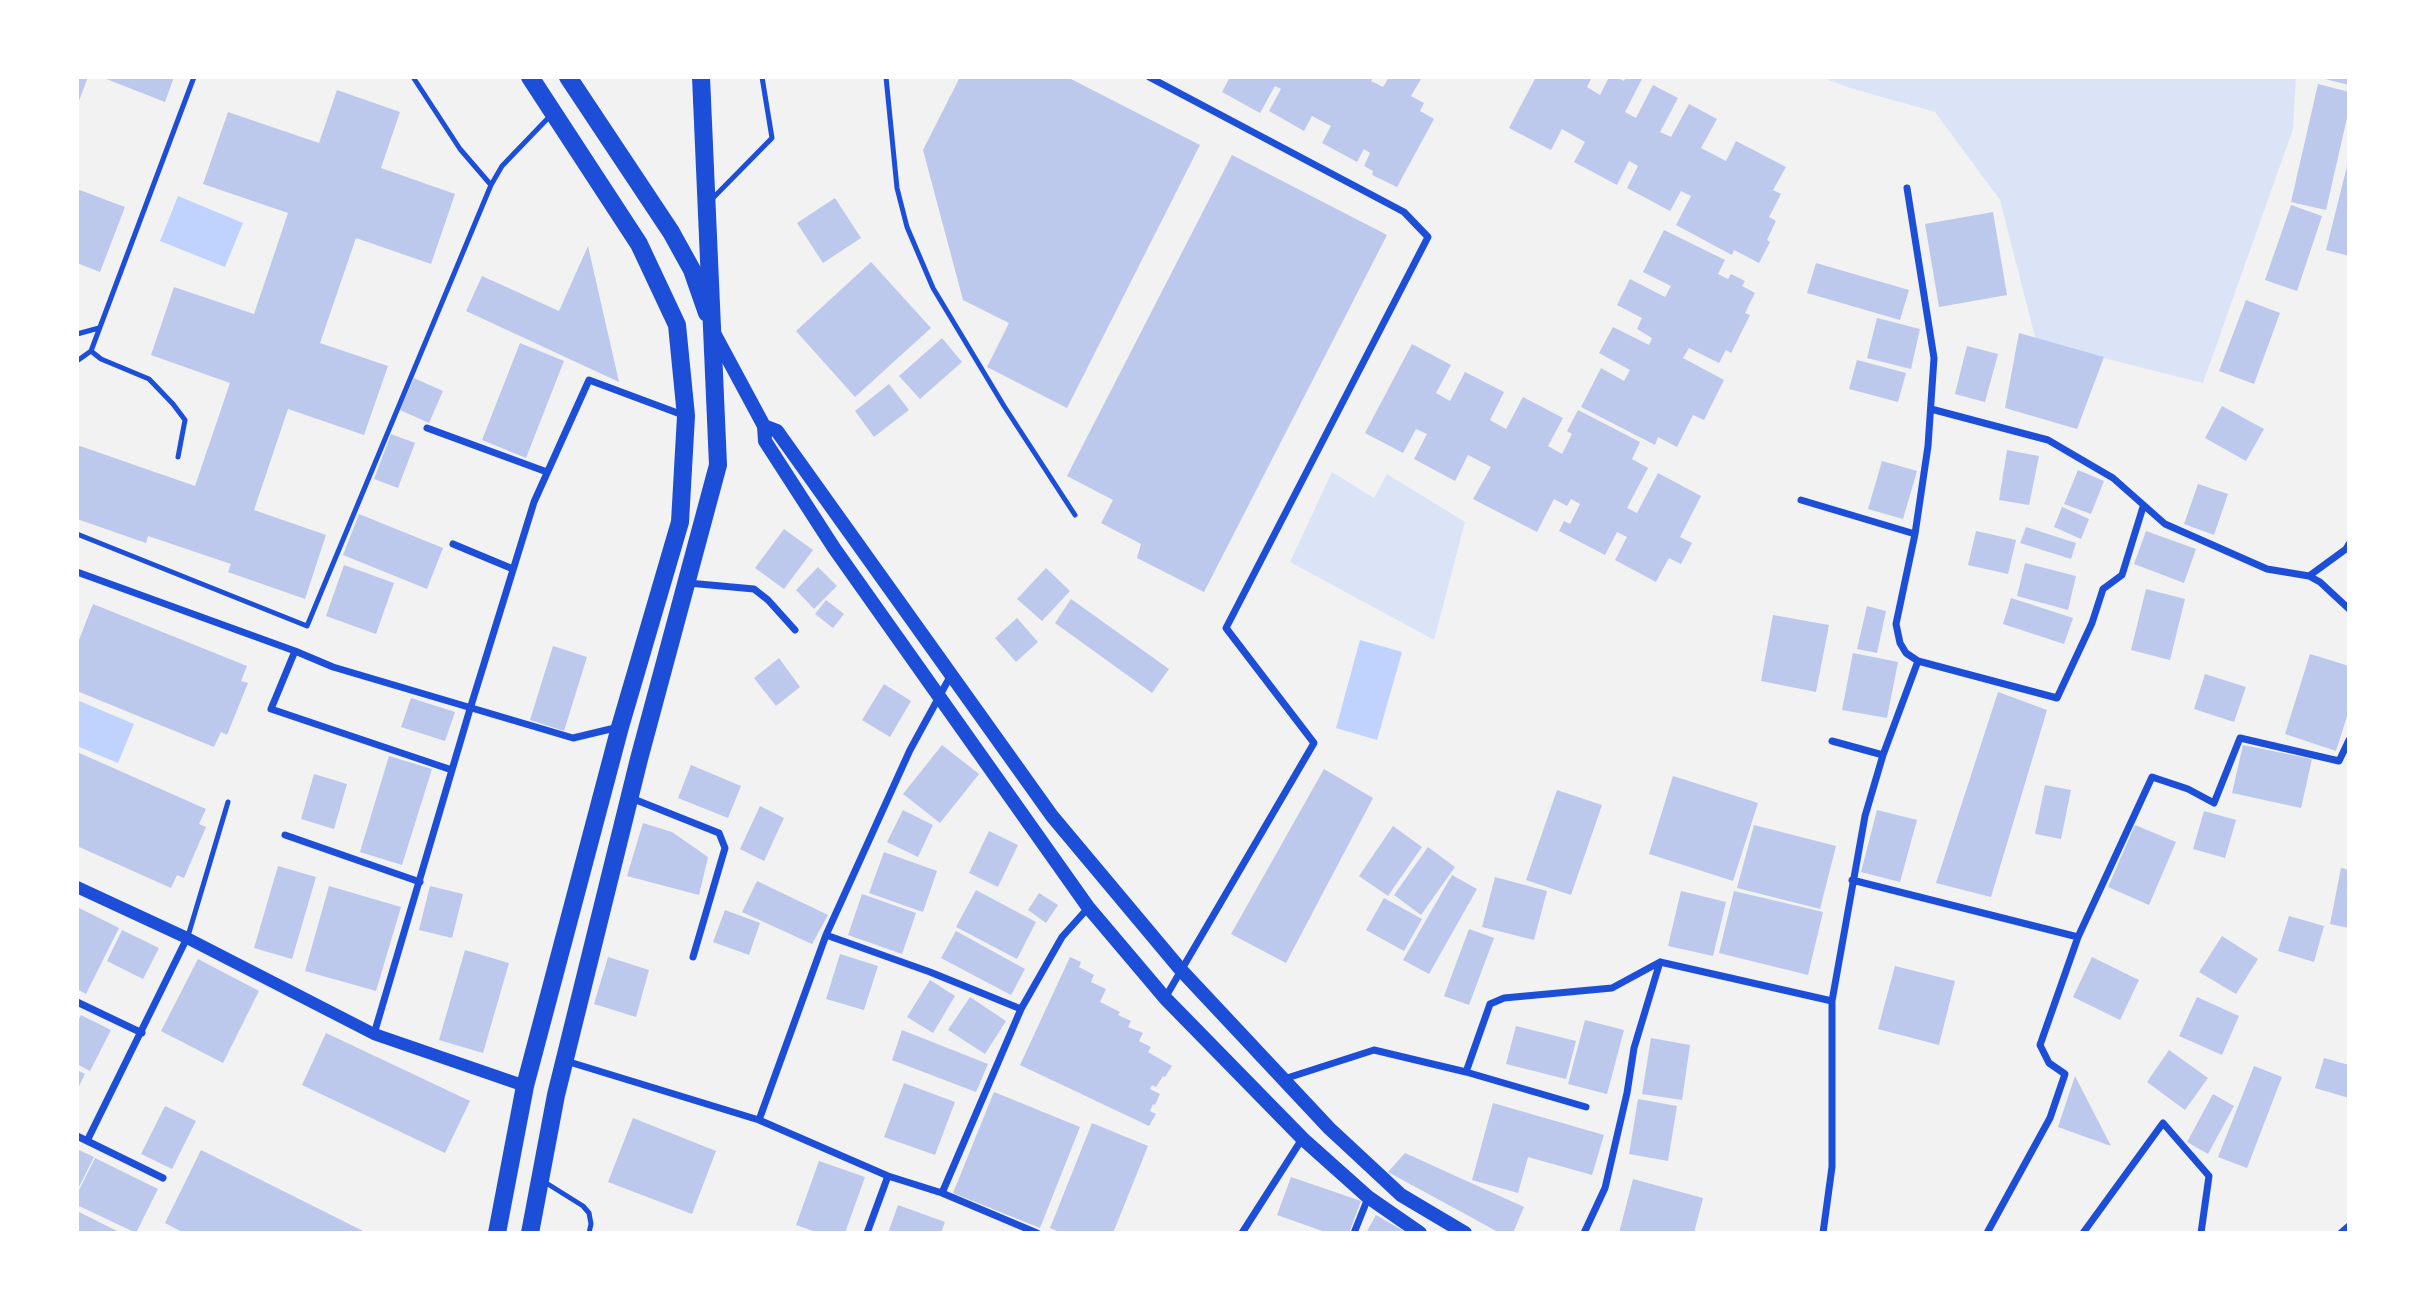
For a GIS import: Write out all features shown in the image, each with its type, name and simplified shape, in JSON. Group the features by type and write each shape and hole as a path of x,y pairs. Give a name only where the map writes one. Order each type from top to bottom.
{"main road":[{"path":"497,1233 525,1086 620,727 680,522 686,416 677,325 639,244 530,77"},
{"path":"568,77 671,232 692,270 714,332 765,433 834,548 1088,907 1166,998 1303,1139 1368,1197 1420,1233"},
{"path":"530,1233 556,1095 639,759 718,465 701,77"},
{"path":"765,433 777,431 1052,816 1181,970 1329,1128 1402,1195 1465,1233"}],"street":[{"path":"1149,77 1404,212 1427,237 1226,628 1314,743 1166,998"},
{"path":"1907,188 1934,358 1928,446 1915,534 1896,624 1900,643 1906,653 1918,661 2057,698 2092,623 2103,589 2122,575 2143,507"},
{"path":"374,1034 534,502 589,380 686,416"},
{"path":"1931,409 2048,440 2113,478 2165,524 2267,569 2309,576 2320,582 2349,609"},
{"path":"427,428 547,472"},
{"path":"1801,500 1915,534"},
{"path":"453,544 513,569"},
{"path":"2309,576 2346,550 2349,544"},
{"path":"77,572 333,667 470,709 573,738 620,727"},
{"path":"687,583 754,589 768,600 795,630"},
{"path":"295,651 271,709 452,770"},
{"path":"1822,1233 1832,1167 1832,1001 1852,880 1865,816 1882,755 1918,661"},
{"path":"759,1120 826,935 910,750 937,696 951,675"},
{"path":"1987,1233 2050,1118 2065,1074 2049,1063 2040,1045 2078,937 2152,777 2188,789 2214,803 2240,738 2339,761 2349,740"},
{"path":"1832,741 1882,755"},
{"path":"630,798 719,833 725,848 693,957"},
{"path":"285,835 420,882"},
{"path":"1852,880 2078,937"},
{"path":"77,887 187,938 374,1034 525,1086"},
{"path":"942,1193 1021,1009 1062,937 1088,907"},
{"path":"826,935 930,972 1021,1009"},
{"path":"87,1141 187,938"},
{"path":"1466,1072 1490,1004 1504,998 1612,988 1660,962 1832,1001"},
{"path":"1584,1233 1605,1188 1627,1093 1634,1048 1660,962"},
{"path":"77,1002 142,1033"},
{"path":"1283,1079 1374,1051 1466,1072 1586,1107"},
{"path":"565,1061 759,1120 888,1176 942,1193 1037,1233"},
{"path":"2082,1233 2163,1123 2209,1176 2202,1233"},
{"path":"77,1136 163,1178"},
{"path":"1242,1233 1303,1139"},
{"path":"866,1233 888,1176"},
{"path":"1354,1233 1368,1197"},
{"path":"2341,1233 2349,1226"}],"lane":[{"path":"77,361 90,351 194,77"},
{"path":"413,77 460,149 491,185"},
{"path":"706,205 772,138 762,77"},
{"path":"886,77 897,188 907,227 933,288 1004,406 1075,515"},
{"path":"77,534 307,626 491,185 502,166 554,113"},
{"path":"77,334 99,328"},
{"path":"90,351 101,359 149,379 173,404 185,420 178,457"},
{"path":"187,938 228,802"},
{"path":"540,1179 583,1206 589,1213 589,1233"}],"shaded area":[{"path":"1820,77 2296,77 2293,129 2203,383 2036,341 2000,200 1935,112"},
{"path":"1332,472 1374,498 1387,474 1465,522 1434,640 1290,562"}],"water":[{"path":"178,196 243,223 225,267 160,241"},
{"path":"1360,640 1402,652 1377,740 1336,728"},
{"path":"77,700 134,724 118,763 77,746"}],"building":[{"path":"77,77 88,77 77,106"},
{"path":"101,77 174,77 165,102"},
{"path":"960,77 1067,77 1200,145 1067,408 987,367 1009,323 963,300 923,150"},
{"path":"1230,77 1373,77 1371,81 1383,87 1389,77 1417,77 1421,79 1411,96 1424,103 1420,111 1434,119 1397,187 1372,175 1373,171 1364,166 1370,153 1364,149 1357,162 1322,143 1331,126 1312,116 1304,131 1269,111 1281,89 1275,86 1260,113 1222,92"},
{"path":"1536,77 1592,77 1587,87 1600,95 1609,77 1624,81 1626,77 1639,77 1642,79 1625,112 1636,118 1653,85 1678,98 1660,132 1671,137 1689,104 1717,119 1701,148 1726,161 1736,141 1786,167 1773,190 1781,194 1769,217 1776,221 1767,240 1770,242 1759,263 1734,250 1732,255 1676,225 1691,196 1681,191 1670,211 1627,188 1638,166 1629,161 1617,185 1574,162 1585,142 1562,129 1551,150 1509,128"},
{"path":"2349,77 2349,85 2321,78"},
{"path":"2318,84 2349,92 2349,109 2326,210 2291,202"},
{"path":"337,90 400,112 381,168 455,194 431,264 356,238 320,343 388,366 364,435 288,409 254,510 326,535 305,599 228,572 231,564 148,536 146,543 77,519 77,445 195,486 230,383 151,355 174,287 254,314 288,213 203,184 228,112 319,143"},
{"path":"1232,155 1387,235 1204,592 1137,558 1141,544 1101,523 1113,500 1067,476"},
{"path":"2349,162 2349,256 2326,250"},
{"path":"77,189 125,207 100,272 77,263"},
{"path":"835,198 861,238 823,263 797,223"},
{"path":"2291,205 2322,216 2297,291 2265,280"},
{"path":"1993,212 2007,295 1939,307 1925,224"},
{"path":"1664,230 1725,260 1718,274 1728,279 1731,274 1745,281 1742,286 1755,293 1745,313 1750,315 1731,353 1726,350 1719,363 1689,348 1683,358 1724,380 1704,420 1693,415 1677,447 1658,437 1655,445 1581,407 1601,368 1624,381 1630,370 1599,353 1613,327 1649,345 1652,338 1637,329 1642,318 1617,305 1630,279 1665,297 1671,286 1643,272"},
{"path":"588,246 619,382 466,311 482,276 559,311"},
{"path":"871,262 931,328 855,397 796,331"},
{"path":"1816,263 1909,290 1900,320 1807,293"},
{"path":"2246,300 2280,313 2254,384 2219,371"},
{"path":"1877,318 1920,329 1911,369 1867,358"},
{"path":"2019,333 2104,357 2077,429 2005,408"},
{"path":"942,338 962,362 920,399 899,376"},
{"path":"520,343 564,361 526,458 482,440"},
{"path":"1412,344 1451,365 1436,393 1450,401 1465,372 1504,392 1490,420 1506,429 1523,397 1563,418 1548,446 1562,454 1572,434 1567,431 1578,410 1640,442 1632,459 1648,468 1627,508 1637,513 1658,473 1701,496 1680,537 1692,543 1681,564 1669,558 1656,582 1615,560 1627,537 1617,532 1605,555 1559,531 1564,521 1570,524 1580,504 1571,499 1567,506 1554,499 1537,532 1473,499 1491,467 1468,455 1455,481 1414,459 1427,434 1416,429 1403,453 1365,433"},
{"path":"1967,346 1998,354 1985,402 1955,394"},
{"path":"1857,360 1906,373 1898,402 1849,389"},
{"path":"414,378 443,391 429,423 400,410"},
{"path":"889,384 909,410 874,437 855,411"},
{"path":"2222,406 2264,429 2246,461 2205,438"},
{"path":"391,434 415,443 398,488 374,479"},
{"path":"2007,450 2039,456 2029,505 1999,500"},
{"path":"1882,461 1917,471 1903,519 1868,509"},
{"path":"2078,470 2104,481 2091,514 2064,504"},
{"path":"2198,484 2228,494 2214,535 2184,524"},
{"path":"2062,507 2089,519 2081,539 2054,527"},
{"path":"359,514 443,548 427,589 343,555"},
{"path":"2026,527 2076,543 2071,559 2020,543"},
{"path":"784,529 813,550 784,589 755,568"},
{"path":"1976,531 2016,540 2008,574 1968,565"},
{"path":"2146,531 2196,549 2184,583 2134,564"},
{"path":"2025,563 2076,576 2068,610 2017,596"},
{"path":"344,565 394,583 376,634 326,616"},
{"path":"818,567 837,586 814,609 796,590"},
{"path":"1046,568 1070,591 1042,621 1017,599"},
{"path":"2146,589 2185,599 2170,660 2131,650"},
{"path":"2011,598 2073,618 2064,644 2003,624"},
{"path":"1071,599 1169,669 1152,693 1055,623"},
{"path":"826,600 844,614 833,628 815,614"},
{"path":"93,604 247,666 241,681 248,683 227,735 221,732 214,747 77,691 77,645"},
{"path":"1867,606 1886,611 1877,653 1857,649"},
{"path":"1773,615 1829,625 1816,692 1761,681"},
{"path":"1017,618 1038,642 1016,662 995,638"},
{"path":"553,646 587,657 564,731 530,720"},
{"path":"1853,653 1898,662 1887,718 1842,710"},
{"path":"2310,654 2349,666 2349,710 2336,751 2285,734"},
{"path":"779,658 800,687 776,706 754,678"},
{"path":"2205,674 2246,687 2234,722 2194,709"},
{"path":"884,684 911,701 890,737 862,720"},
{"path":"1998,692 2047,710 1991,897 1936,883"},
{"path":"411,698 455,712 445,741 401,727"},
{"path":"942,745 979,774 940,823 903,794"},
{"path":"2243,745 2312,759 2301,808 2232,793"},
{"path":"77,752 206,809 199,824 206,827 184,878 177,875 171,888 77,846"},
{"path":"389,756 432,769 402,865 360,852"},
{"path":"691,765 741,786 728,818 678,798"},
{"path":"1324,769 1373,798 1286,963 1231,934"},
{"path":"314,774 347,784 334,829 301,819"},
{"path":"1673,776 1758,803 1733,881 1649,854"},
{"path":"2045,785 2071,790 2061,839 2035,834"},
{"path":"1557,790 1602,805 1571,895 1526,880"},
{"path":"760,806 784,818 764,861 740,849"},
{"path":"903,810 933,825 918,857 887,842"},
{"path":"1877,810 1917,820 1900,882 1861,872"},
{"path":"2204,811 2236,820 2225,858 2193,849"},
{"path":"643,823 672,832 708,857 699,895 627,876"},
{"path":"1754,825 1836,846 1820,909 1737,888"},
{"path":"2135,825 2176,842 2149,905 2108,887"},
{"path":"1393,826 1422,847 1388,896 1359,876"},
{"path":"989,831 1018,845 998,887 969,873"},
{"path":"1428,847 1455,867 1421,915 1394,895"},
{"path":"884,852 937,871 923,912 869,893"},
{"path":"278,866 316,877 292,959 254,948"},
{"path":"2341,868 2349,870 2349,928 2330,924"},
{"path":"1452,875 1477,889 1429,974 1403,960"},
{"path":"1495,877 1547,891 1534,940 1482,927"},
{"path":"757,881 828,915 812,944 742,912"},
{"path":"329,886 401,907 376,991 305,971"},
{"path":"430,886 463,894 452,938 419,930"},
{"path":"976,890 1036,922 1017,959 956,927"},
{"path":"1681,891 1726,902 1713,956 1668,946"},
{"path":"1734,891 1823,912 1808,975 1719,953"},
{"path":"1039,893 1058,905 1046,923 1028,910"},
{"path":"862,894 916,913 902,954 848,935"},
{"path":"1384,898 1422,919 1404,951 1366,930"},
{"path":"77,907 119,928 86,994 77,989"},
{"path":"725,910 760,923 749,955 713,942"},
{"path":"2289,916 2324,926 2314,962 2278,951"},
{"path":"1469,929 1494,938 1469,1005 1444,996"},
{"path":"122,930 159,948 143,979 107,961"},
{"path":"956,931 1025,969 1011,995 941,958"},
{"path":"2222,936 2258,959 2236,994 2199,972"},
{"path":"465,950 509,963 483,1053 439,1040"},
{"path":"840,954 878,966 864,1010 826,999"},
{"path":"608,957 649,970 636,1017 594,1004"},
{"path":"1070,957 1081,962 1079,967 1094,975 1091,982 1106,989 1100,1002 1131,1021 1128,1027 1143,1033 1139,1041 1151,1047 1148,1052 1172,1066 1156,1087 1152,1085 1150,1089 1160,1094 1150,1111 1156,1114 1149,1126 1020,1065"},
{"path":"2092,957 2139,980 2120,1020 2073,997"},
{"path":"198,959 259,991 223,1063 161,1031"},
{"path":"1895,966 1955,981 1939,1045 1878,1029"},
{"path":"930,980 955,996 933,1033 907,1017"},
{"path":"970,997 1006,1021 985,1054 948,1030"},
{"path":"2197,997 2239,1016 2222,1055 2179,1036"},
{"path":"81,1015 111,1030 90,1071 77,1064 77,1023"},
{"path":"1585,1020 1624,1030 1607,1094 1568,1084"},
{"path":"1516,1026 1576,1041 1566,1079 1506,1064"},
{"path":"902,1030 988,1064 976,1092 892,1060"},
{"path":"326,1033 470,1101 445,1153 302,1085"},
{"path":"1651,1038 1690,1045 1682,1100 1642,1094"},
{"path":"2169,1050 2208,1078 2185,1110 2147,1082"},
{"path":"2324,1058 2349,1065 2349,1098 2315,1088"},
{"path":"2254,1066 2282,1077 2247,1168 2218,1157"},
{"path":"77,1070 85,1074 77,1090"},
{"path":"2075,1076 2111,1146 2058,1127"},
{"path":"904,1083 955,1102 935,1155 884,1137"},
{"path":"994,1092 1080,1127 1040,1228 953,1193"},
{"path":"2213,1094 2234,1106 2208,1154 2187,1142"},
{"path":"1638,1099 1677,1106 1668,1161 1629,1154"},
{"path":"1493,1103 1604,1135 1592,1175 1528,1157 1518,1193 1472,1180"},
{"path":"165,1106 196,1121 172,1169 141,1154"},
{"path":"633,1118 716,1151 692,1214 608,1182"},
{"path":"1092,1123 1148,1146 1113,1233 1062,1233 1050,1228"},
{"path":"77,1149 94,1157 77,1191"},
{"path":"201,1150 367,1233 184,1233 165,1223"},
{"path":"1405,1153 1524,1207 1513,1233 1500,1233 1388,1172"},
{"path":"95,1158 158,1189 136,1233 77,1205 77,1194"},
{"path":"819,1161 865,1177 845,1233 819,1233 796,1225"},
{"path":"1291,1177 1361,1201 1349,1233 1328,1233 1277,1215"},
{"path":"1633,1179 1703,1198 1694,1233 1619,1233"},
{"path":"898,1205 945,1222 941,1233 888,1233"},
{"path":"77,1211 121,1233 77,1233"},
{"path":"1376,1215 1407,1233 1366,1233"}]}
